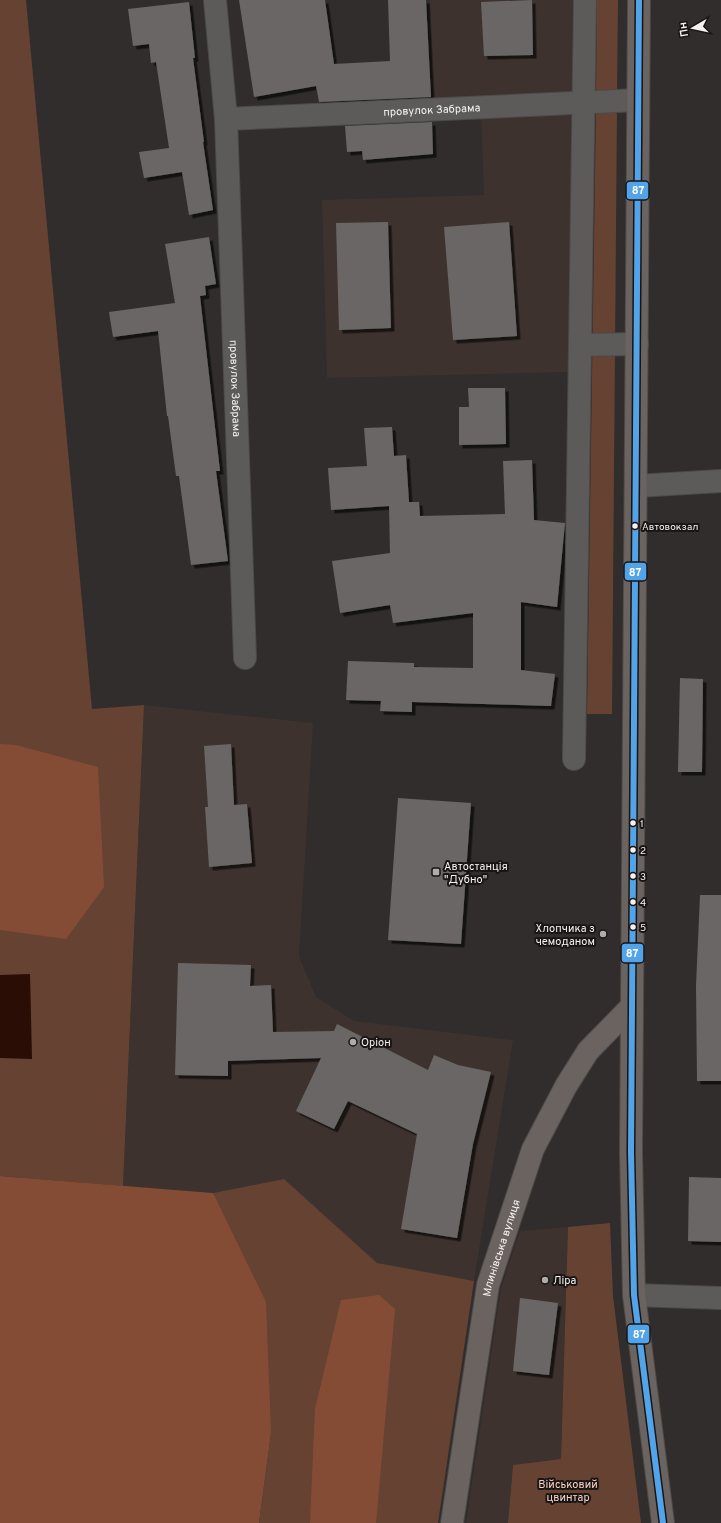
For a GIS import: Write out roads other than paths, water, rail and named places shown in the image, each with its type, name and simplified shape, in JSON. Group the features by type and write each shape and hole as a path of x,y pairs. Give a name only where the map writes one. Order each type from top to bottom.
{"main road":[{"path":"640,0 638,100 631,1152 634,1295 662,1523"},
{"name":"Млинівська вулиця","path":"452,1523 488,1285 533,1149 566,1086 588,1051 632,1006"}],"street":[{"name":"провулок Забрама","path":"215,0 226,119 245,658"},
{"path":"574,759 585,0"},
{"name":"провулок Забрама","path":"226,119 638,100"},
{"path":"580,345 637,344"},
{"path":"636,486 721,481"},
{"path":"634,1295 721,1298"}],"place":[{"name":"Автовокзал","path":"635,526"},
{"name":"1","path":"633,823"},
{"name":"2","path":"633,850"},
{"name":"Автостанція \"Дубно\"","path":"436,872"},
{"name":"3","path":"633,876"},
{"name":"4","path":"633,902"},
{"name":"5","path":"633,927"},
{"name":"Хлопчика з чемоданом","path":"603,934"},
{"name":"Оріон","path":"353,1042"},
{"name":"Ліра","path":"545,1280"}],"park label":[{"name":"Військовий цвинтар","path":"568,1490"}]}
